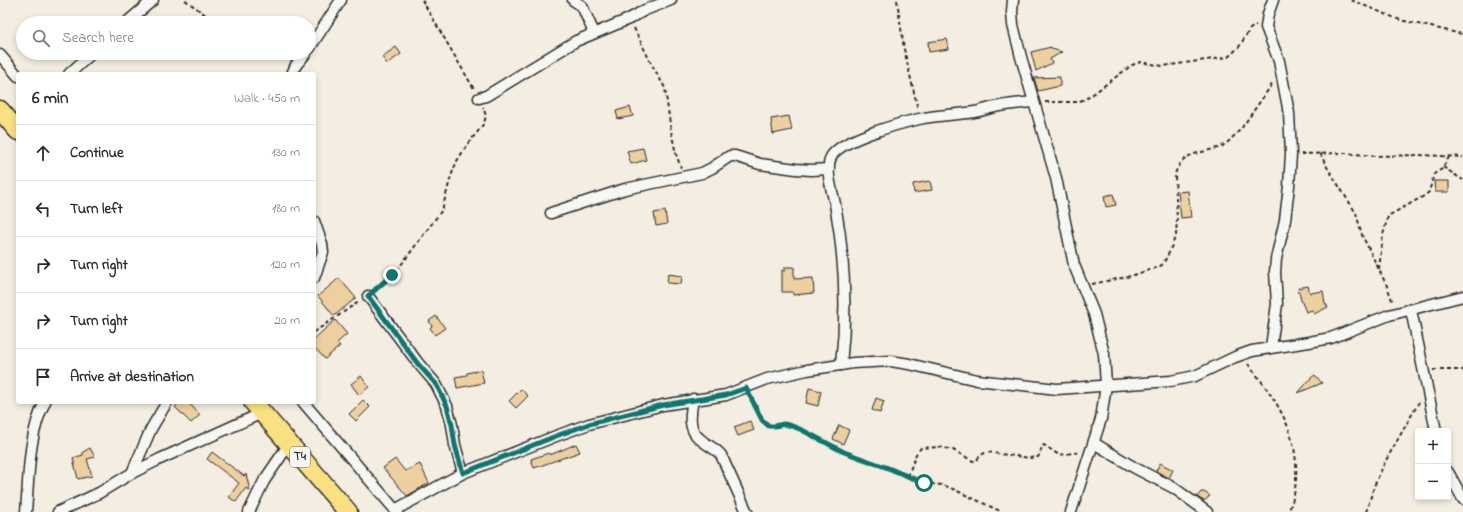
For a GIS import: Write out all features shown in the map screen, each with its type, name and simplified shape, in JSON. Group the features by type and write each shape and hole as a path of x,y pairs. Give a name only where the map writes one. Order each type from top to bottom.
{"highway":[{"path":"0,110 16,125"},
{"name":"T4","path":"257,407 348,512"}],"street":[{"path":"134,16 153,0"},
{"path":"316,38 341,0"},
{"path":"573,0 582,6 594,33"},
{"path":"479,98 486,96 576,41 671,0"},
{"path":"1013,0 1013,25 1021,58 1056,178 1074,265 1089,300 1099,331 1104,354 1106,385 1101,419 1071,512"},
{"path":"1271,347 1277,304 1275,272 1276,259 1285,220 1291,154 1289,113 1279,61 1266,28 1266,21 1274,0"},
{"path":"0,55 16,74"},
{"path":"71,72 84,60"},
{"path":"294,70 301,60"},
{"path":"841,365 844,335 844,281 839,226 829,177 832,156 836,150 872,133 920,118 974,112 1001,106 1034,102"},
{"path":"551,213 625,189 702,173 730,156 735,156 760,164 803,170 829,169"},
{"path":"316,227 323,252 316,272"},
{"path":"368,296 418,364 436,384 447,406 455,445 463,473"},
{"path":"305,404 396,511 463,473 589,424 657,406 693,399 726,395 767,379 807,370 853,363 891,361 976,380 1039,387 1057,388 1171,381 1195,376 1252,351 1330,338 1343,334 1369,322 1463,296"},
{"path":"1411,310 1435,428"},
{"path":"693,399 690,417 694,434 721,455 747,512"},
{"path":"26,512 30,454 40,410 44,404"},
{"path":"132,473 151,429 166,404"},
{"path":"58,512 99,493 132,473 257,407"},
{"path":"249,512 264,481 289,444"},
{"path":"1093,447 1174,488 1208,512"},
{"path":"1451,477 1463,499"}],"path":[{"path":"185,0 207,16"},
{"path":"316,331 368,296 392,275 442,210 451,176 457,162 467,145 484,123 486,116 479,98 422,0"},
{"path":"897,0 910,79 920,118"},
{"path":"1351,0 1400,20 1462,34"},
{"path":"629,19 665,88 671,131 676,154 684,176"},
{"path":"1034,102 1078,102 1089,98 1132,65 1140,62 1163,66 1192,61 1228,58 1239,47 1250,29 1266,21"},
{"path":"278,60 294,70"},
{"path":"1082,286 1127,277 1159,267 1163,264 1176,235 1177,219 1175,177 1180,164 1194,154 1221,147 1231,139 1241,129 1263,99 1271,85 1281,75"},
{"path":"1320,153 1327,167 1356,213 1362,235 1398,313"},
{"path":"1291,154 1344,153 1375,156 1463,157"},
{"path":"1379,270 1383,235 1388,216 1429,192 1434,174 1443,167 1450,156"},
{"path":"1443,167 1463,180"},
{"path":"1241,355 1275,400 1291,432 1296,468 1292,504 1288,512"},
{"path":"1424,370 1463,370"},
{"path":"746,388 762,420 769,426 784,424 792,426 844,452 924,483 942,485 950,488 1002,512"},
{"path":"1366,512 1375,484 1385,462 1427,389"},
{"path":"908,477 916,454 921,448 940,447 953,450 973,461 976,461 986,452 1030,458 1038,457 1042,446 1044,445 1059,454 1093,447"}],"building":[{"path":"947,39 949,49 929,52 928,42"},
{"path":"396,47 401,54 387,64 382,57"},
{"path":"1051,47 1052,49 1062,52 1050,59 1052,63 1036,71 1031,52"},
{"path":"1060,77 1060,86 1038,91 1034,78"},
{"path":"630,107 633,116 618,119 616,111"},
{"path":"789,116 792,130 773,134 771,119"},
{"path":"643,148 646,160 631,164 627,151"},
{"path":"930,181 932,190 914,193 913,184"},
{"path":"1434,181 1449,181 1449,192 1435,192"},
{"path":"1188,191 1191,217 1181,218 1178,192"},
{"path":"1113,194 1116,205 1106,207 1104,196"},
{"path":"665,211 667,224 656,226 654,213"},
{"path":"785,267 794,267 794,279 813,278 814,293 793,295 793,292 782,292 782,270 785,271"},
{"path":"668,274 682,276 681,284 667,283"},
{"path":"339,278 356,298 334,316 318,296"},
{"path":"1308,286 1310,293 1323,291 1325,303 1328,307 1314,314 1312,310 1306,312 1298,288"},
{"path":"436,316 445,328 435,335 430,328 432,326 429,321"},
{"path":"335,320 347,334 337,343 340,346 325,359 316,349 316,337"},
{"path":"481,370 484,383 457,388 455,377"},
{"path":"1315,375 1322,383 1298,393 1311,378"},
{"path":"361,376 369,387 359,395 351,384"},
{"path":"809,388 821,391 818,406 806,403"},
{"path":"521,389 528,396 516,408 509,401"},
{"path":"876,398 884,401 880,413 872,410"},
{"path":"363,400 370,407 356,421 349,414"},
{"path":"178,404 190,404 200,415 191,423 175,407"},
{"path":"750,421 754,430 738,436 734,427"},
{"path":"839,425 849,430 843,444 833,439"},
{"path":"576,444 580,452 534,468 531,459 549,453 550,455"},
{"path":"90,448 95,457 87,459 92,476 78,479 73,458 83,455 83,452"},
{"path":"212,452 244,476 246,474 250,491 246,488 236,502 229,497 239,483 207,459"},
{"path":"395,459 405,471 420,464 429,483 407,496 383,468"},
{"path":"1160,463 1173,470 1169,478 1156,471"},
{"path":"1201,492 1204,492 1210,496 1204,501 1197,497"}],"route":[{"path":"392,275 368,296 402,344 436,384 447,406 455,445 463,473 589,424 663,405 726,395 746,388 762,420 769,426 784,424 792,426 844,452 924,483"}]}
